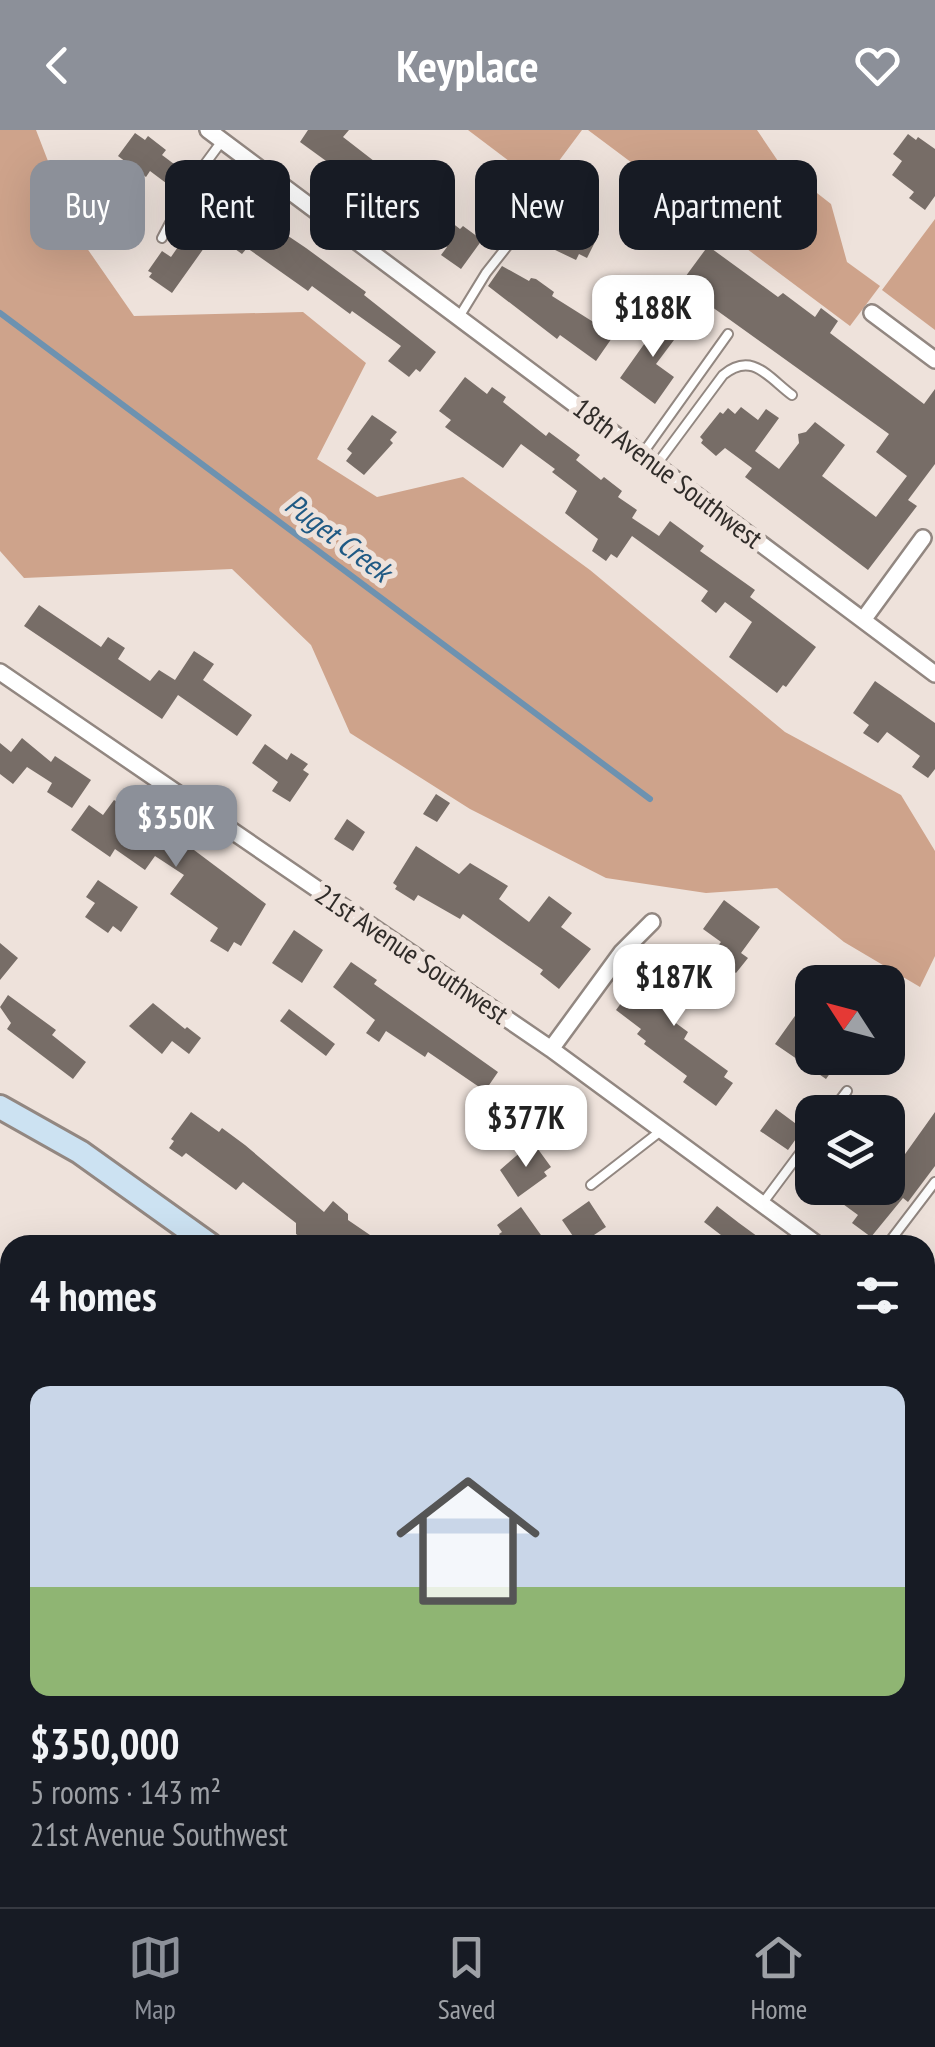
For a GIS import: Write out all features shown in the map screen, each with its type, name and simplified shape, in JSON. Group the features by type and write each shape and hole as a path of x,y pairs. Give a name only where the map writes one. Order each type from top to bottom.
{"main road":[{"path":"0,1107 80,1152 196,1235"}],"street":[{"name":"18th Avenue Southwest","path":"208,130 935,674"},
{"path":"872,314 935,360"},
{"path":"863,620 923,538"},
{"name":"21st Avenue Southwest","path":"0,672 551,1049 804,1235"},
{"path":"551,1049 622,952 652,922"}],"lane":[{"path":"162,238 191,184 222,141"},
{"path":"458,317 505,250"},
{"path":"650,458 728,334"},
{"path":"650,458 734,366 753,366 792,395"},
{"path":"844,1095 847,1091"},
{"path":"591,1185 662,1130"},
{"path":"762,1204 795,1160"},
{"path":"895,1235 935,1182"}],"shaded area":[{"path":"0,130 36,130 48,160 30,160 30,250 88,250 134,316 303,312 366,363 317,459 377,497 463,477 590,570 785,732 901,795 935,851 935,956 920,987 905,978 905,965 883,965 844,942 777,888 706,893 606,878 470,809 350,733 311,645 232,569 24,578 0,551"},
{"path":"468,130 582,130 560,160 508,160"},
{"path":"588,130 757,130 777,160 628,160"},
{"path":"817,193 831,204 847,262 880,286 850,326 748,250 817,250"},
{"path":"935,219 935,330 882,290"}],"building":[{"path":"308,130 349,130 343,137 373,160 325,160 300,142"},
{"path":"135,133 145,140 148,136 166,150 162,155 169,160 165,160 165,182 150,171 145,176 145,160 123,160 118,156"},
{"path":"908,134 935,149 935,196 925,210 909,198 914,192 892,175 902,161 893,154"},
{"path":"455,225 475,235 475,250 461,269 441,255 445,250 455,250"},
{"path":"290,237 366,292 364,295 436,352 420,372 416,369 409,377 388,361 401,346 312,286 308,291 250,250 290,250"},
{"path":"176,250 203,250 172,293 149,277 152,273 148,271 162,251 171,257"},
{"path":"555,250 591,250 587,258 579,254 576,260"},
{"path":"705,250 713,250 778,297 783,293 815,317 821,308 838,321 830,333 924,404 935,389 935,464 908,500 917,506 868,570 745,477 752,468 725,448 716,456 701,443 700,437 728,408 735,414 741,407 758,420 766,409 779,418 755,451 779,469 799,443 798,434 815,422 845,445 822,476 876,517 907,476 876,452 889,434 680,284"},
{"path":"502,266 529,281 536,279 554,292 552,296 614,335 596,361 560,335 557,339 488,286"},
{"path":"661,311 683,328 656,364 674,377 655,404 620,378 652,333 647,330"},
{"path":"465,377 487,394 492,387 506,397 503,402 546,436 549,432 580,455 576,460 622,491 618,497 637,510 632,518 659,536 670,521 704,546 700,551 755,590 750,597 816,647 786,687 783,685 777,693 729,657 752,622 725,602 716,613 701,601 708,591 632,536 617,558 611,554 606,561 592,551 598,539 565,513 577,491 552,472 555,469 521,444 503,468 445,427 451,420 439,411"},
{"path":"372,415 397,432 390,440 393,443 364,475 346,461 352,453 347,449"},
{"path":"39,605 101,647 108,637 125,648 118,659 150,681 159,670 175,680 194,651 214,664 203,680 252,715 237,736 178,695 162,719 24,626"},
{"path":"875,681 935,723 935,769 928,778 912,767 920,756 887,732 878,743 863,733 869,725 853,713"},
{"path":"22,738 51,762 55,756 91,780 72,808 47,792 52,783 27,767 13,784 0,774 0,743 11,752"},
{"path":"265,744 287,760 291,753 308,764 303,770 309,774 290,802 272,791 278,782 252,763"},
{"path":"436,794 450,803 437,822 423,814"},
{"path":"114,800 194,850 266,904 241,946 234,942 228,952 210,941 218,928 170,894 184,875 155,856 145,870 115,849 110,857 71,830 89,805 103,815"},
{"path":"347,819 365,832 353,851 334,839"},
{"path":"416,846 459,874 470,863 508,886 499,899 529,922 549,896 572,913 561,927 591,949 559,989 540,974 543,970 463,914 460,919 418,895 414,901 395,889 393,883"},
{"path":"98,880 138,907 121,932 113,926 108,933 85,917 95,903 86,897"},
{"path":"724,900 760,927 741,953 748,958 736,973 711,954 721,942 703,929"},
{"path":"294,930 323,950 302,983 272,963"},
{"path":"0,943 18,958 0,980"},
{"path":"672,954 699,974 669,1018 688,1032 684,1039 728,1071 724,1077 733,1083 716,1106 683,1082 687,1076 644,1044 646,1041 637,1034 641,1029 616,1010 633,987 641,994"},
{"path":"351,962 377,980 374,984 498,1072 485,1091 428,1052 425,1057 386,1031 379,1042 366,1033 375,1020 333,987"},
{"path":"8,995 56,1030 52,1035 86,1062 73,1079 7,1029 11,1023 0,1007"},
{"path":"153,1003 201,1038 189,1054 172,1041 162,1054 129,1026"},
{"path":"289,1009 335,1044 326,1056 280,1021"},
{"path":"795,1016 795,1058 775,1044"},
{"path":"776,1109 795,1123 795,1140 788,1150 760,1131"},
{"path":"191,1112 245,1145 324,1212 333,1201 348,1214 348,1220 370,1235 297,1235 296,1223 243,1182 236,1190 186,1153 182,1157 169,1148 174,1141 171,1139"},
{"path":"935,1112 935,1166 908,1202 905,1154"},
{"path":"535,1145 551,1167 544,1172 547,1176 518,1197 500,1170"},
{"path":"589,1201 606,1227 594,1235 572,1235 562,1220"},
{"path":"844,1205 897,1205 873,1235 852,1223 858,1215"},
{"path":"717,1206 756,1235 721,1235 704,1222"},
{"path":"521,1207 541,1235 500,1235 497,1225"}],"waterway":[{"name":"Puget Creek","path":"0,313 650,799"}]}
